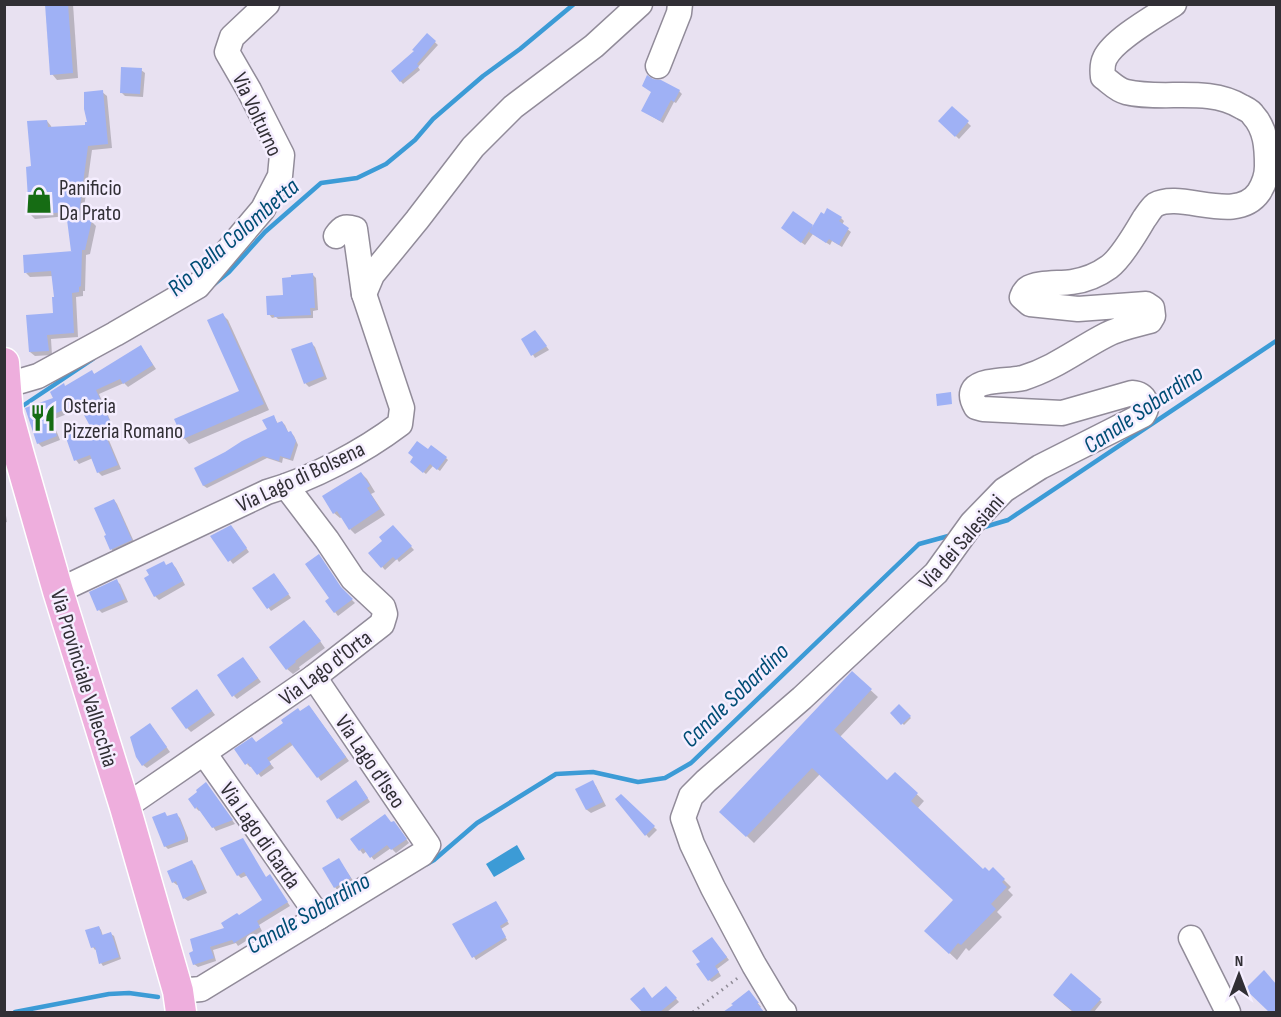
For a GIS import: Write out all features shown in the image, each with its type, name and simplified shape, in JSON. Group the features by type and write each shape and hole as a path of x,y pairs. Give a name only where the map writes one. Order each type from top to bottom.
{"main road":[{"name":"Via Provinciale Vallecchia","path":"5,376 8,416 58,591 125,807 176,1005"}],"street":[{"name":"Via Volturno","path":"5,376 21,381 38,376 198,286 263,209 280,176 282,155 227,52 232,37 267,4"},
{"path":"364,294 372,275 473,147 513,107 594,46 640,4"},
{"path":"658,66 680,13 680,4"},
{"name":"Via dei Salesiani","path":"784,1012 754,965 692,844 683,818 691,796 818,683 936,573 968,530 1004,490 1040,467 1143,416 1147,408 1146,400 1136,393 1062,413 984,409 973,403 972,393 982,383 1020,379 1045,370 1108,334 1150,321 1153,316 1152,308 1146,304 1078,309 1030,304 1022,297 1027,289 1092,277 1112,265 1154,206 1170,200 1208,206 1231,206 1245,203 1257,195 1263,186 1267,173 1268,150 1262,128 1252,113 1216,96 1124,92 1103,77 1102,66 1106,55 1122,38 1174,4"},
{"name":"Via Lago di Bolsena","path":"58,591 267,492 333,465 400,424 402,408 364,294 355,229 346,227 341,229 336,236"},
{"name":"Via Lago d'Orta","path":"125,807 314,677 382,624 385,614 383,607 353,579 286,486"},
{"name":"Via Lago d'Iseo","path":"314,677 428,845 422,854 319,917"},
{"name":"Via Lago di Garda","path":"204,753 319,917"},
{"path":"176,1005 319,917"},
{"path":"1191,938 1228,1012"}],"path":[{"path":"693,1012 754,965"}],"water":[{"path":"517,845 525,859 494,877 486,864"}],"building":[{"path":"45,4 68,4 73,73 50,75"},
{"path":"427,33 436,41 417,64 419,66 400,82 391,71 414,51 412,50"},
{"path":"121,67 142,68 140,94 120,93"},
{"path":"647,75 680,90 674,102 671,100 660,121 641,111 651,92 642,86"},
{"path":"103,90 108,144 88,146 78,221 92,220 85,250 82,250 81,286 79,292 72,293 74,333 47,335 49,351 29,352 26,315 53,313 52,297 54,297 51,271 24,273 23,255 73,251 71,251 66,212 29,215 26,167 31,166 27,121 47,120 48,127 85,125 87,122 84,92"},
{"path":"952,106 969,121 955,137 938,121"},
{"path":"827,208 842,217 839,221 849,228 839,245 829,239 826,243 809,232 821,212 824,214"},
{"path":"793,211 813,225 801,243 781,228"},
{"path":"313,273 315,308 310,308 311,315 274,317 274,315 267,315 266,296 283,295 282,278"},
{"path":"223,313 264,404 183,439 174,419 239,391 207,320"},
{"path":"535,330 547,346 531,356 521,339"},
{"path":"312,342 324,376 304,384 291,349"},
{"path":"141,345 153,365 123,384 120,379 96,390 114,430 105,434 118,465 97,473 90,455 74,461 65,435 90,426 78,404 49,416 57,436 37,444 25,408 53,398 50,392 64,383 65,386 92,370 94,374"},
{"path":"951,392 952,404 937,406 936,394"},
{"path":"274,415 277,423 282,421 296,441 290,459 280,456 279,461 263,456 203,486 194,468 267,429 262,420"},
{"path":"417,441 428,449 431,445 447,457 437,470 430,464 423,473 410,462 413,457 408,453"},
{"path":"361,472 370,486 367,488 380,509 349,530 337,511 333,514 322,496"},
{"path":"114,499 132,540 110,550 94,508"},
{"path":"231,525 247,548 228,562 210,536"},
{"path":"393,525 412,546 396,560 393,557 381,568 368,553 382,541 379,537"},
{"path":"319,554 341,587 353,599 334,613 325,601 329,598 305,564"},
{"path":"164,561 166,565 172,562 183,581 154,597 144,578 149,575 146,570"},
{"path":"274,573 289,594 267,609 252,588"},
{"path":"117,579 125,599 97,611 89,592"},
{"path":"304,620 321,641 286,670 269,647"},
{"path":"243,657 258,678 232,697 217,675"},
{"path":"852,671 872,689 834,730 887,780 895,772 918,793 911,801 983,869 985,867 989,871 993,867 1005,879 1002,882 1007,887 991,904 996,909 949,954 924,931 953,900 812,768 746,837 719,812"},
{"path":"197,689 212,711 186,729 171,708"},
{"path":"899,704 911,716 901,725 890,713"},
{"path":"309,705 346,757 317,778 290,742 267,758 271,764 257,775 248,763 245,765 234,749 252,737 256,742 283,723 281,720 298,708 300,711"},
{"path":"150,723 167,747 142,766 136,757 130,737"},
{"path":"356,780 368,798 337,819 326,801"},
{"path":"593,780 603,802 586,810 575,789"},
{"path":"206,782 233,820 212,828 197,807 195,809 188,799"},
{"path":"621,794 655,826 645,836 615,799"},
{"path":"165,812 167,816 177,813 185,839 164,847 152,817"},
{"path":"385,814 391,822 394,821 407,839 391,850 387,845 370,858 363,848 359,851 350,839"},
{"path":"243,838 266,877 270,874 288,902 257,921 260,927 234,943 232,940 210,947 214,958 193,965 189,953 193,951 190,939 224,928 221,923 237,913 239,915 262,900 244,872 237,876 220,848"},
{"path":"339,858 351,878 334,888 322,868"},
{"path":"192,860 204,889 183,899 176,881 172,883 167,871"},
{"path":"496,901 508,921 500,926 506,937 472,958 452,924"},
{"path":"99,926 102,935 111,932 119,957 99,964 95,947 91,948 85,930"},
{"path":"712,937 727,957 715,966 719,972 708,981 696,964 700,962 692,951"},
{"path":"1264,970 1276,984 1276,1012 1269,1012 1245,989"},
{"path":"1071,973 1101,999 1089,1012 1074,1012 1053,995"},
{"path":"666,986 677,998 660,1012 642,1012 630,999 644,987 652,998"},
{"path":"749,990 764,1012 723,1012 733,1005 731,1004"}],"waterway":[{"name":"Rio Della Colombetta","path":"212,286 229,272 265,232 321,183 357,178 386,164 483,76 574,4"},
{"name":"Canale Sobardino","path":"981,528 1008,520 1276,341"},
{"name":"Rio Della Colombetta","path":"21,407 93,359"},
{"name":"Canale Sobardino","path":"427,864 477,823 556,774 593,772 638,782 665,778 691,763 919,544 952,535"},
{"name":"Canale Sobardino","path":"15,1012 109,994 129,993 158,997"}],"place":[{"name":"Panificio Da Prato","path":"39,200"},
{"name":"Osteria Pizzeria Romano","path":"43,418"}]}
